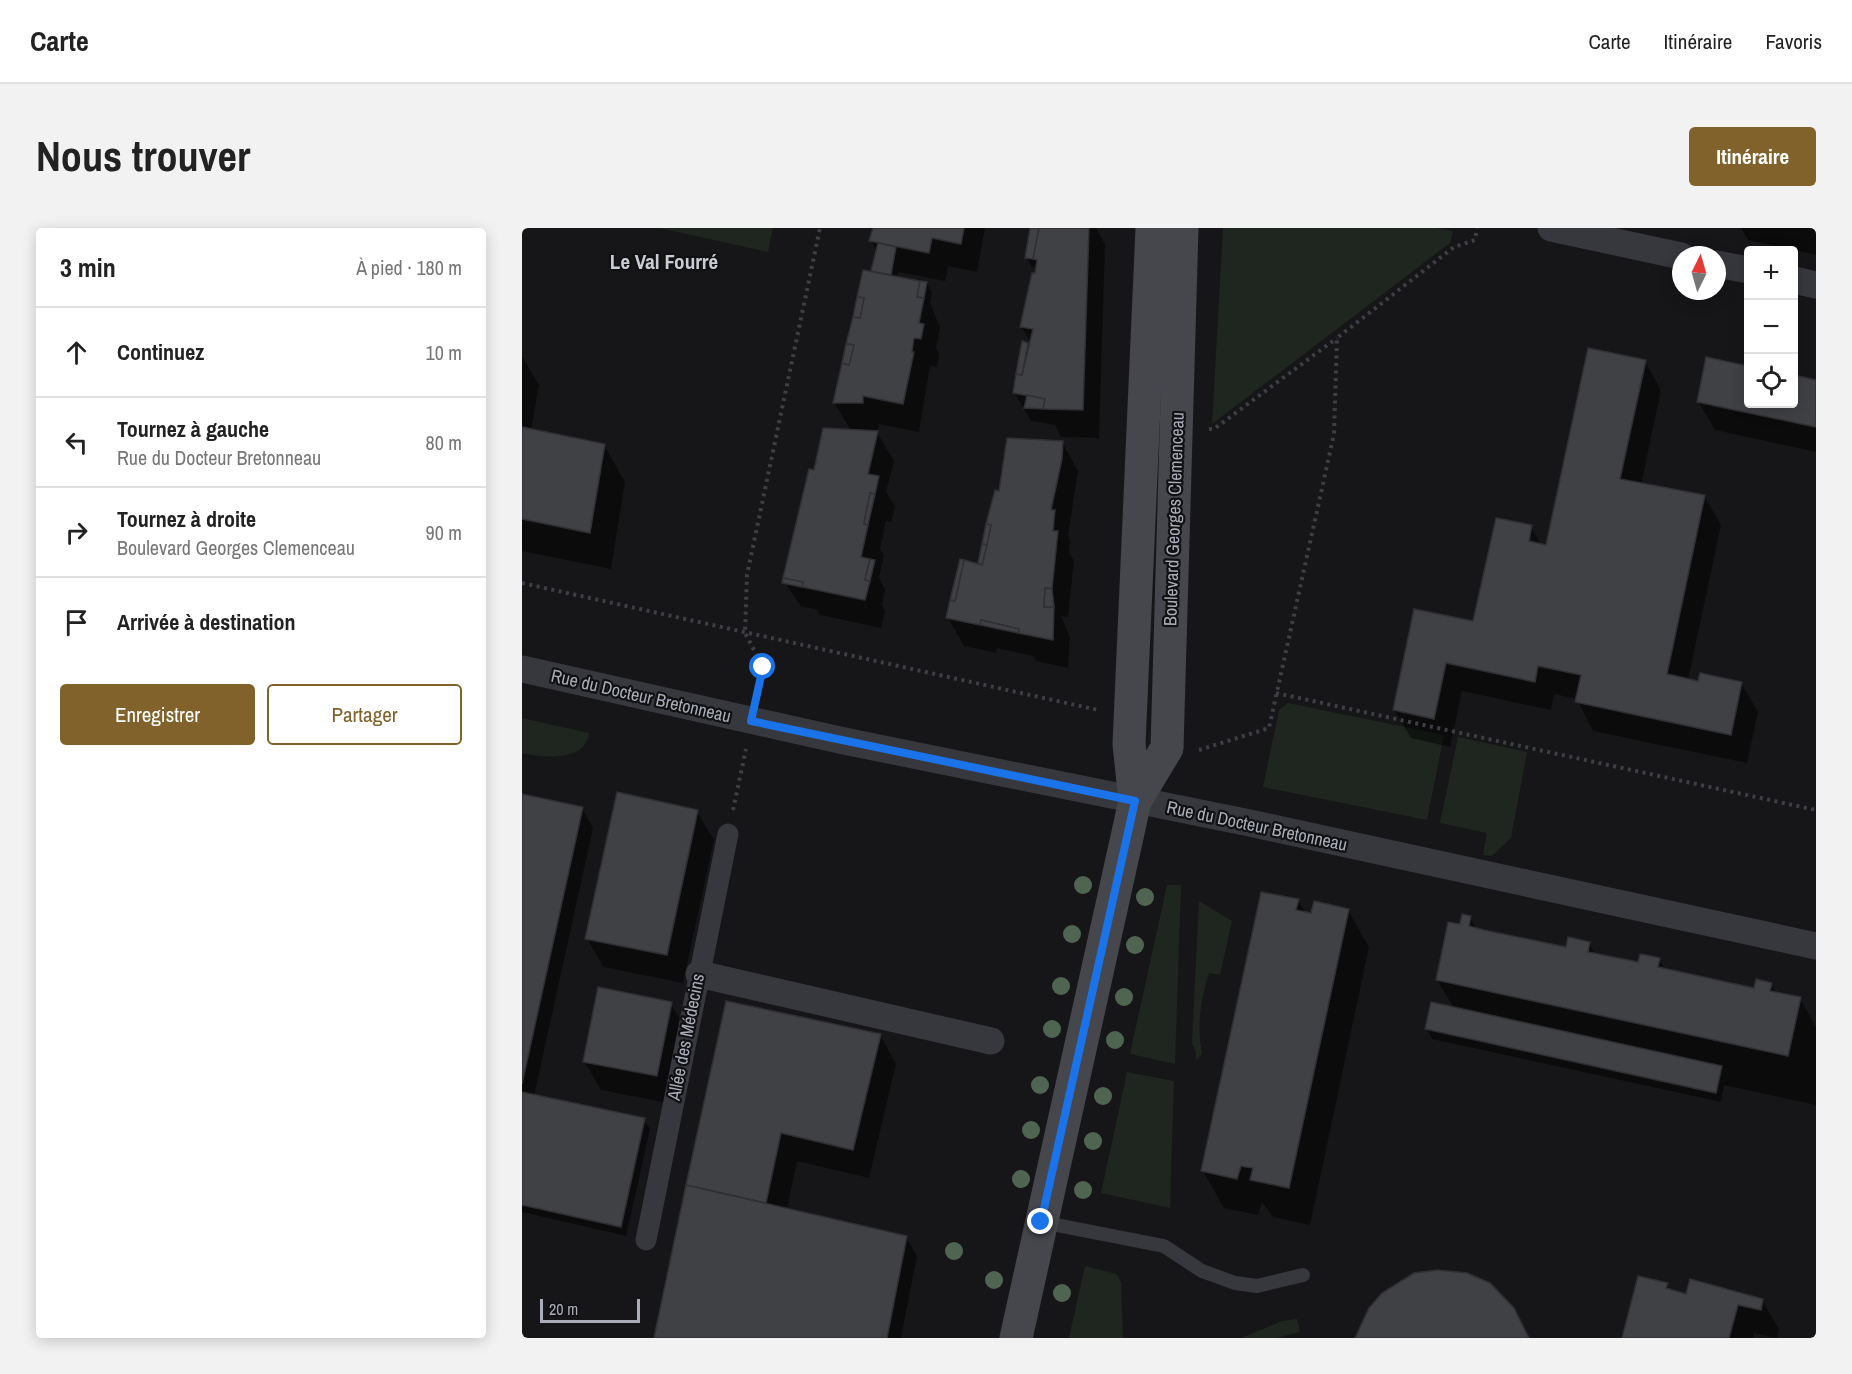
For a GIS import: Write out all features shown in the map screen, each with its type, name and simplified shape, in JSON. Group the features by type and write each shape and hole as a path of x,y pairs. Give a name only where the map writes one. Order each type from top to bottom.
{"main road":[{"name":"Boulevard Georges Clemenceau","path":"1135,801 1128,744 1152,228"},
{"name":"Boulevard Georges Clemenceau","path":"1016,1338 1135,801 1167,748 1182,228"}],"street":[{"path":"1551,228 1618,235 1672,253"},
{"path":"1726,266 1744,269"},
{"path":"1798,281 1816,285"},
{"name":"Rue du Docteur Bretonneau","path":"522,669 751,721 1245,822 1816,946"},
{"name":"Allée des Médecins","path":"646,1240 728,834"},
{"path":"699,974 991,1041"}],"lane":[{"path":"1041,1222 1164,1246 1202,1271 1235,1283 1257,1286 1303,1275"}],"path":[{"path":"728,834 763,667 746,633 747,575 820,228"},
{"path":"1177,427 1214,429 1337,338 1454,247 1475,240 1477,228"},
{"path":"1167,748 1197,750 1269,728 1334,434 1337,338"},
{"path":"522,583 1102,711 1101,720"},
{"path":"1276,693 1816,810"}],"shaded area":[{"path":"659,228 773,228 768,252"},
{"path":"1223,228 1437,228 1453,231 1450,243 1212,424"},
{"path":"1288,703 1444,735 1427,820 1263,787 1279,710"},
{"path":"522,718 589,733 580,749 562,756 522,753"},
{"path":"1458,737 1527,752 1511,838 1492,856 1483,855 1487,833 1440,823"},
{"path":"1167,885 1181,885 1175,1064 1130,1054"},
{"path":"1199,901 1232,921 1220,975 1209,973 1206,983 1200,1023 1202,1054 1196,1060 1196,1052 1192,1043"},
{"path":"1127,1072 1174,1081 1170,1208 1101,1193"},
{"path":"1085,1266 1117,1274 1121,1282 1123,1338 1069,1338"},
{"path":"1297,1319 1300,1332 1276,1338 1241,1338 1282,1321"}],"building":[{"path":"873,228 964,228 961,244 932,238 929,253 869,241"},
{"path":"1030,228 1039,228 1033,259 1025,258"},
{"path":"1039,228 1089,228 1083,410 1043,409 1045,399 1013,393 1016,374 1022,375 1033,329 1020,327 1032,273 1035,273 1037,260 1033,259"},
{"path":"878,243 896,247 891,275 871,271"},
{"path":"863,270 920,281 917,297 924,298 919,323 924,324 921,339 914,338 912,352 914,352 903,404 863,396 863,403 833,403 842,363 849,365 854,345 846,344 853,317 860,318 864,298 857,297"},
{"path":"920,281 927,282 924,298 917,297"},
{"path":"857,297 864,298 860,318 853,317"},
{"path":"1022,341 1028,343 1022,375 1016,374"},
{"path":"846,344 854,345 849,365 842,363"},
{"path":"1588,348 1646,360 1620,479 1705,495 1667,674 1698,681 1700,673 1742,682 1731,735 1575,702 1581,675 1538,666 1535,682 1446,663 1434,719 1393,710 1414,609 1473,621 1496,518 1532,525 1529,541 1546,545"},
{"path":"1706,357 1744,365 1744,408 1798,408 1798,376 1816,380 1816,427 1697,402"},
{"path":"1027,395 1045,399 1043,409 1024,408"},
{"path":"522,427 605,444 590,533 522,519"},
{"path":"823,428 878,431 868,474 879,476 875,494 870,493 864,524 868,525 861,557 870,559 865,580 870,581 865,600 802,587 803,582 783,578 809,469 814,470"},
{"path":"1007,438 1063,441 1062,459 1051,510 1055,510 1053,531 1058,531 1052,589 1045,588 1044,607 1054,607 1053,640 1018,633 1019,629 981,620 980,625 946,618 950,600 955,601 964,560 982,565 991,525 986,524 995,490 999,491"},
{"path":"870,493 875,494 868,525 864,524"},
{"path":"986,524 991,525 987,545 982,544"},
{"path":"982,544 987,545 982,565 978,563"},
{"path":"870,559 875,560 870,581 865,580"},
{"path":"960,559 964,560 955,601 950,600"},
{"path":"783,578 803,582 802,587 782,583"},
{"path":"1045,588 1052,589 1054,607 1044,607"},
{"path":"981,620 1019,629 1018,633 980,625"},
{"path":"617,792 698,810 667,955 585,939"},
{"path":"522,794 583,807 522,1084"},
{"path":"1261,892 1299,899 1296,910 1311,913 1314,901 1349,909 1289,1188 1250,1180 1253,1168 1241,1166 1237,1179 1201,1171"},
{"path":"1462,914 1471,916 1469,926 1484,930 1566,947 1568,937 1590,942 1588,952 1638,962 1640,954 1660,958 1658,967 1754,988 1756,979 1772,983 1770,991 1801,997 1788,1056 1436,980 1448,922 1460,924"},
{"path":"598,987 672,1002 657,1076 583,1062"},
{"path":"726,1001 881,1034 853,1150 781,1133 766,1203 686,1185"},
{"path":"1431,1002 1722,1066 1716,1093 1425,1029"},
{"path":"522,1092 645,1118 621,1227 522,1205"},
{"path":"686,1185 907,1236 887,1338 654,1338"},
{"path":"1438,1270 1467,1273 1490,1283 1514,1308 1529,1338 1355,1338 1369,1308 1382,1293 1414,1273"},
{"path":"1638,1276 1668,1283 1666,1288 1686,1294 1690,1279 1763,1299 1761,1310 1738,1305 1729,1338 1622,1338"}],"district":[{"name":"Le Val Fourré","path":"664,262"}],"route":[{"path":"763,667 751,721 1135,801 1041,1222"}]}
